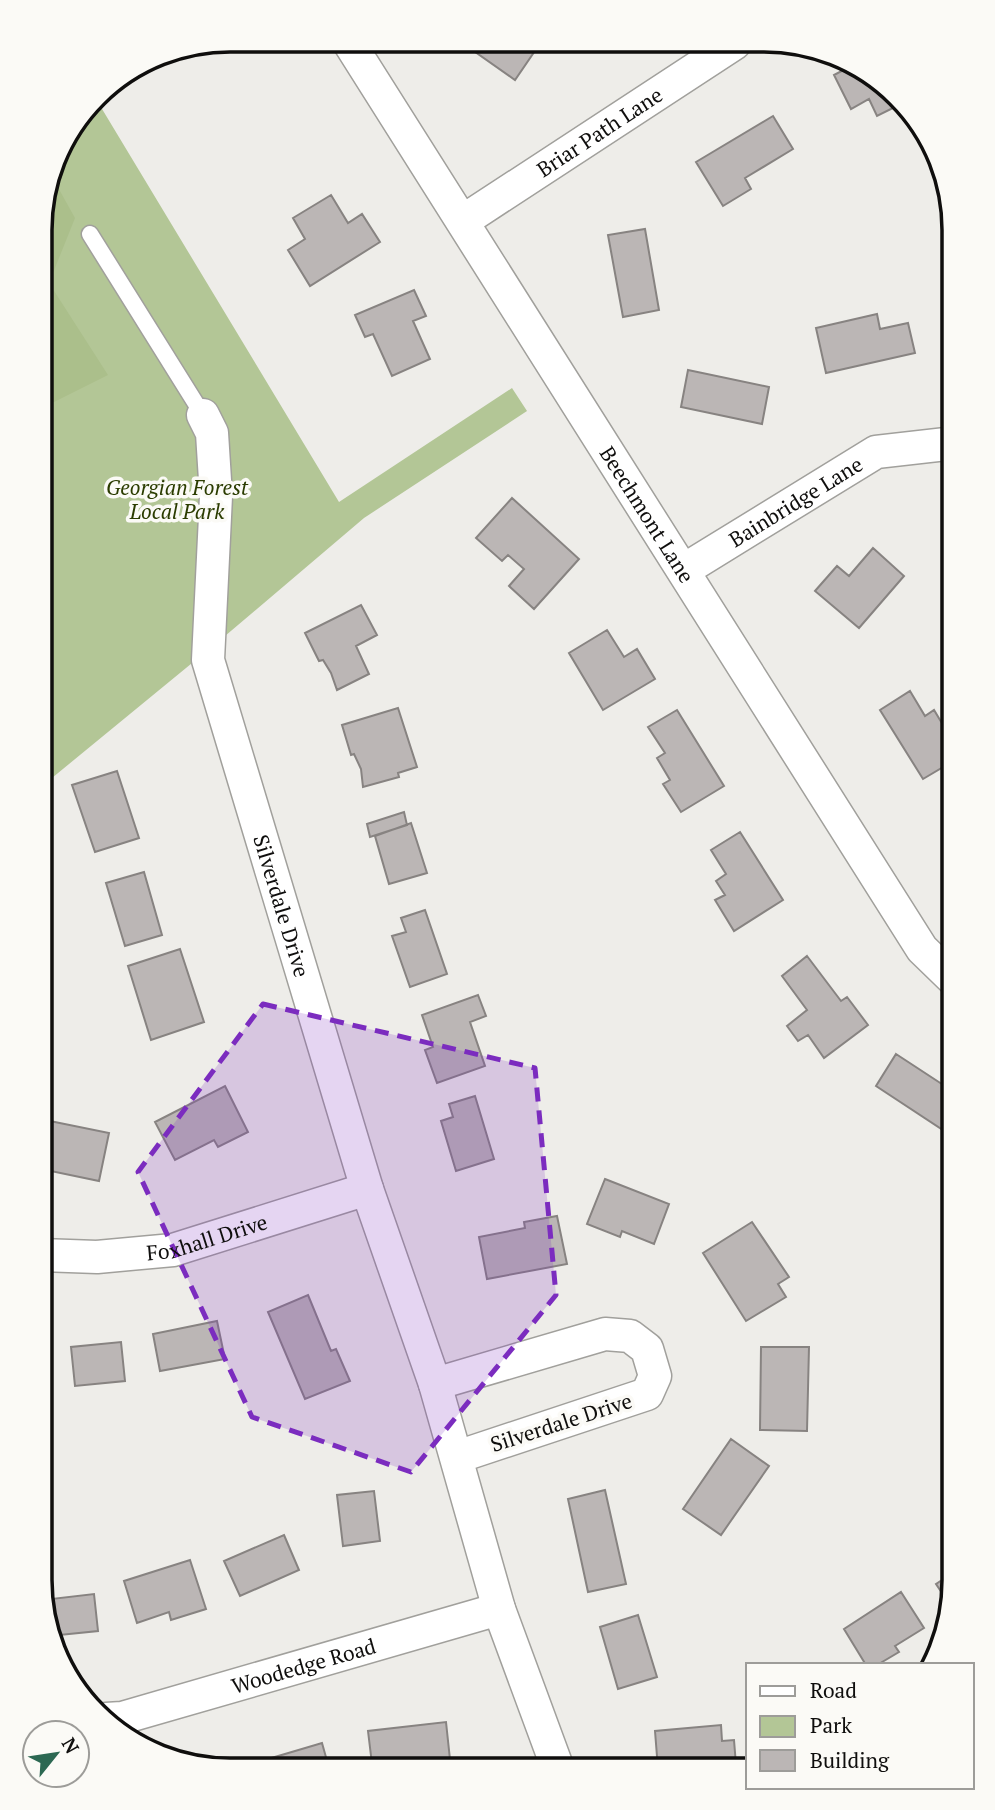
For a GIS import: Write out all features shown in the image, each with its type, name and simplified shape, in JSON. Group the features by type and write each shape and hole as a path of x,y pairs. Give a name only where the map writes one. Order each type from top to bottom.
{"street":[{"name":"Beechmont Lane","path":"355,52 922,949 942,969"},
{"name":"Briar Path Lane","path":"463,221 721,52"},
{"name":"Silverdale Drive","path":"203,415 212,433 216,496 208,660 367,1189 435,1384 499,1609 554,1758"},
{"name":"Bainbridge Lane","path":"684,570 876,452 942,444"},
{"name":"Foxhall Drive","path":"52,1255 97,1257 173,1250 367,1189"},
{"name":"Silverdale Drive","path":"435,1384 605,1334 630,1336 647,1349 655,1376 647,1394 457,1457"},
{"name":"Woodedge Road","path":"119,1718 499,1609"}],"lane":[{"path":"90,234 203,415"}],"highlighted area":[{"path":"263,1004 535,1068 556,1295 411,1472 252,1417 138,1172"}],"green space":[{"name":"Georgian Forest Local Park","path":"102,108 339,502 512,388 527,411 364,518 52,778 52,230 54,207 66,162 76,141"},
{"path":"58,188 75,218 52,276 52,230"},
{"path":"52,288 108,375 52,403"}],"building":[{"path":"475,52 534,52 515,80"},
{"path":"842,71 863,82 893,108 877,116 869,99 851,109 834,75"},
{"path":"773,116 793,149 745,178 751,189 723,206 696,162"},
{"path":"331,195 348,223 362,214 380,242 310,286 288,250 305,239 293,218"},
{"path":"645,229 659,310 623,317 608,235"},
{"path":"414,290 426,316 413,321 430,359 392,376 373,334 365,337 355,315"},
{"path":"877,314 880,329 908,323 915,353 826,373 816,328"},
{"path":"688,370 769,387 762,424 681,407"},
{"path":"512,498 579,559 534,609 509,586 524,569 508,555 502,561 476,538"},
{"path":"873,548 904,576 859,628 815,591 837,566 849,576"},
{"path":"361,605 377,635 356,646 369,674 337,690 331,673 323,660 319,661 305,633"},
{"path":"607,630 624,657 637,649 655,679 603,710 569,653"},
{"path":"910,691 925,716 934,710 942,723 942,768 923,779 880,710"},
{"path":"398,708 417,767 398,773 399,777 363,787 361,769 354,754 351,755 342,725"},
{"path":"677,710 724,786 681,812 663,784 670,780 657,758 665,753 648,727"},
{"path":"117,771 139,838 95,852 72,785"},
{"path":"404,812 407,825 370,837 367,824"},
{"path":"411,823 427,873 389,884 375,836"},
{"path":"740,832 783,900 734,931 715,900 725,895 716,881 726,874 711,850"},
{"path":"144,872 162,935 125,946 106,883"},
{"path":"425,910 447,974 410,987 392,936 406,932 401,918"},
{"path":"180,949 204,1022 151,1040 128,966"},
{"path":"807,956 841,1001 847,997 868,1025 824,1058 808,1035 798,1041 787,1026 807,1010 782,976"},
{"path":"478,995 486,1016 470,1022 485,1066 437,1083 425,1050 433,1047 422,1015"},
{"path":"896,1054 942,1084 942,1129 876,1086"},
{"path":"225,1086 248,1132 218,1147 214,1140 175,1160 155,1122"},
{"path":"475,1096 494,1159 456,1171 441,1121 453,1117 449,1104"},
{"path":"52,1121 109,1133 99,1181 52,1171"},
{"path":"605,1179 669,1204 654,1244 622,1231 620,1237 587,1224"},
{"path":"557,1216 567,1264 487,1279 479,1237 525,1228 524,1222"},
{"path":"752,1222 789,1277 778,1284 786,1297 746,1321 703,1253"},
{"path":"308,1295 331,1351 336,1349 350,1381 305,1399 268,1312"},
{"path":"217,1321 225,1359 160,1371 153,1334"},
{"path":"121,1342 125,1381 75,1386 71,1347"},
{"path":"761,1347 809,1347 807,1431 760,1430"},
{"path":"731,1439 769,1466 721,1535 683,1509"},
{"path":"605,1490 626,1584 588,1592 568,1499"},
{"path":"374,1491 380,1541 343,1546 337,1495"},
{"path":"284,1535 299,1570 240,1596 224,1561"},
{"path":"190,1560 206,1609 171,1620 169,1612 137,1623 124,1581"},
{"path":"942,1580 942,1593 936,1584"},
{"path":"901,1592 924,1628 895,1646 899,1652 880,1663 865,1663 844,1629"},
{"path":"94,1594 98,1631 61,1635 54,1599"},
{"path":"638,1615 657,1677 618,1689 600,1627"},
{"path":"446,1722 450,1758 371,1758 368,1731"},
{"path":"721,1725 722,1741 734,1740 735,1758 657,1758 655,1731"},
{"path":"322,1743 326,1758 271,1758"}]}
